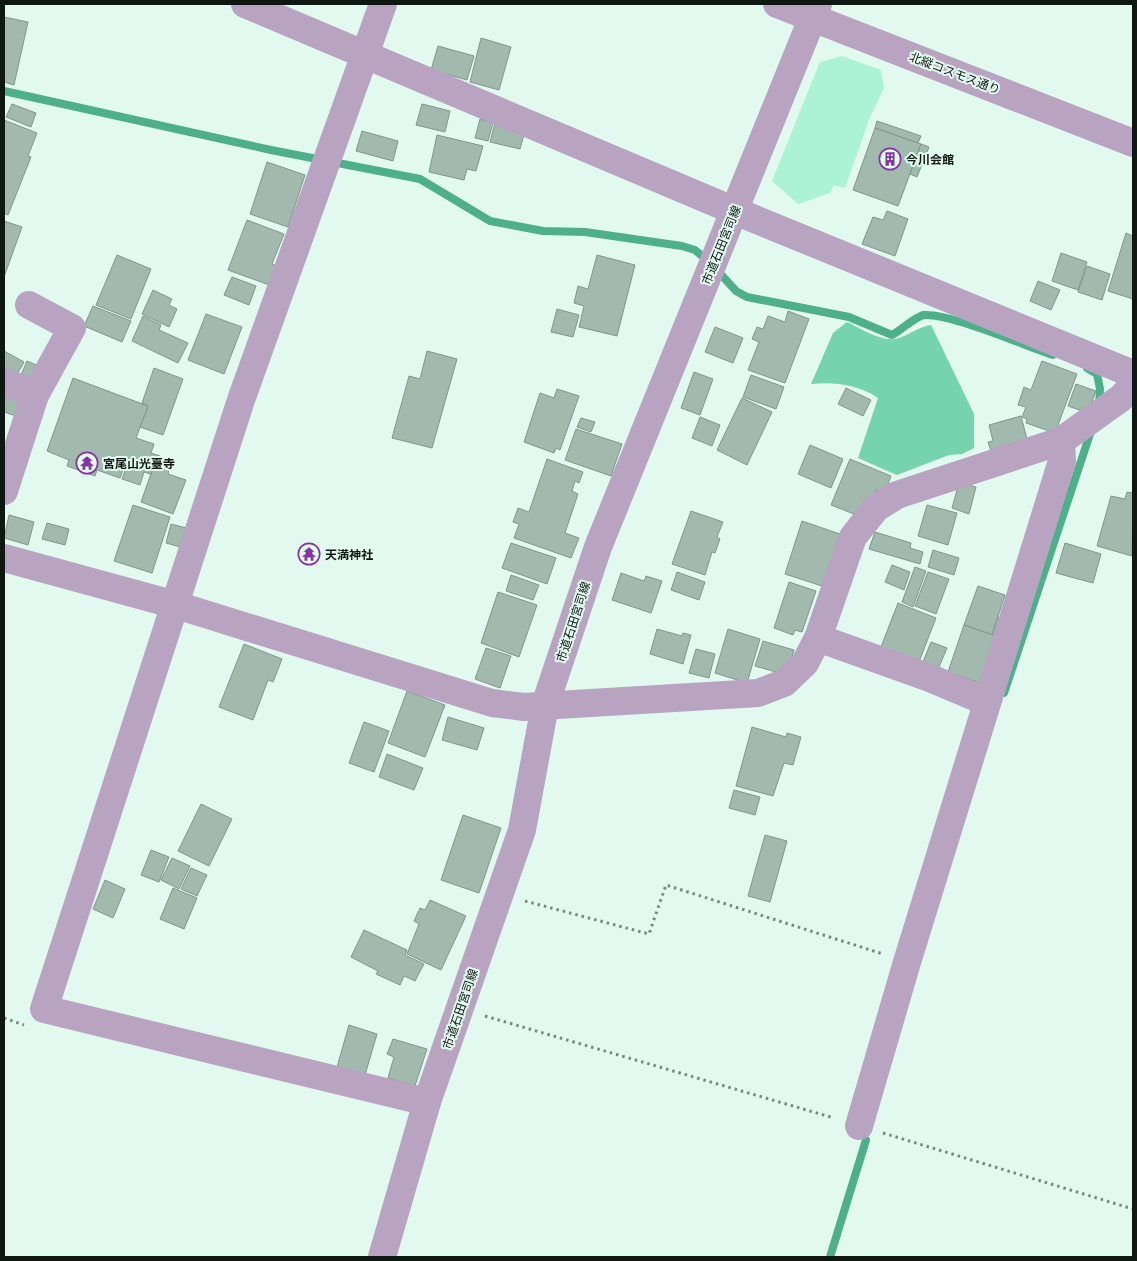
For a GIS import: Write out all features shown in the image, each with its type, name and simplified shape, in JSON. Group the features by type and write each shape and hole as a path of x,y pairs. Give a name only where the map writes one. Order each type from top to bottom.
{"street":[{"path":"245,4 735,211 1133,374"},
{"path":"383,4 241,400 44,1009 427,1102"},
{"name":"北縦コスモス通り","path":"777,4 816,11 1133,143"},
{"name":"市道石田宮司線","path":"382,1257 427,1102 522,830 545,706 598,547 816,11"},
{"path":"4,491 35,395 72,328 29,305"},
{"path":"4,380 35,395"},
{"path":"4,558 176,605 492,702 524,706 545,706 758,692 778,686 796,674 809,657 818,638 853,537 876,508 897,495 1061,441 1121,398 1133,385"},
{"path":"859,1126 907,962 1062,461 1061,441"},
{"path":"818,638 930,678 987,702"}],"path":[{"path":"500,894 649,934 666,885 907,962"},
{"path":"460,1009 859,1126 1133,1210"}],"green space":[{"path":"842,56 881,70 884,88 870,117 845,188 834,185 830,193 798,204 772,181 820,62"},
{"path":"847,322 870,334 889,339 899,338 931,325 974,414 974,448 962,454 949,455 897,475 858,458 878,398 870,393 846,385 829,383 811,384 833,333"}],"building":[{"path":"4,17 28,22 14,85 4,82"},
{"path":"481,38 511,47 499,90 470,82"},
{"path":"438,46 474,56 467,80 431,70"},
{"path":"12,104 36,113 31,127 6,117"},
{"path":"422,104 450,111 445,132 416,125"},
{"path":"480,119 493,123 488,141 475,138"},
{"path":"496,119 526,127 520,149 490,142"},
{"path":"4,120 37,133 28,156 31,157 8,215 4,213"},
{"path":"877,121 921,136 918,143 875,128"},
{"name":"今川会館","path":"875,128 921,144 898,206 853,190"},
{"path":"362,131 398,141 393,161 356,151"},
{"path":"437,135 483,146 476,171 467,169 464,180 429,172"},
{"path":"921,144 929,147 917,177 910,174"},
{"path":"267,162 305,175 288,227 250,214"},
{"path":"887,211 908,219 895,256 862,244 873,217 883,220"},
{"path":"247,220 284,234 272,264 279,267 272,286 228,270"},
{"path":"4,221 22,227 4,277"},
{"path":"1126,233 1133,236 1133,299 1108,291"},
{"path":"1061,253 1087,262 1078,290 1052,281"},
{"path":"117,255 151,269 131,319 96,305"},
{"path":"597,255 635,265 617,336 579,327 584,306 574,303 578,286 588,289"},
{"path":"1087,266 1110,274 1102,300 1078,292"},
{"path":"232,277 256,286 249,305 224,295"},
{"path":"1038,281 1060,290 1051,310 1030,301"},
{"path":"153,290 172,299 169,305 177,309 169,327 142,314"},
{"path":"93,306 131,321 122,342 84,326"},
{"path":"557,309 579,315 573,337 551,332"},
{"path":"788,311 809,319 785,383 748,370 759,342 752,339 757,327 763,329 768,316 785,322"},
{"path":"206,314 242,327 224,374 188,360"},
{"path":"143,316 161,325 159,330 188,343 178,363 132,341"},
{"path":"715,327 743,338 733,363 705,352"},
{"path":"4,351 24,362 15,378 4,372"},
{"path":"427,351 457,359 432,448 392,438 409,376 420,379"},
{"path":"27,361 41,367 32,388 18,382"},
{"path":"1042,361 1077,374 1055,433 1026,423 1027,419 1022,417 1026,407 1018,405 1024,387 1031,390"},
{"path":"154,368 183,379 163,435 140,427 148,406 142,403"},
{"path":"694,372 713,379 700,415 681,408"},
{"path":"751,375 784,387 776,409 743,397"},
{"path":"73,378 148,406 136,438 154,444 151,453 160,456 151,474 144,472 140,485 122,479 129,460 127,459 120,478 97,470 95,476 67,466 69,460 47,451"},
{"path":"1076,384 1096,391 1088,413 1068,406"},
{"path":"846,388 871,400 863,416 838,404"},
{"path":"557,389 579,396 560,450 556,448 554,453 524,442 540,393 554,398"},
{"path":"4,393 21,399 16,416 4,412"},
{"path":"742,398 772,412 747,465 717,450"},
{"path":"1021,416 1028,443 992,454 988,442 993,441 989,425"},
{"path":"700,417 720,425 712,446 692,438"},
{"path":"581,418 595,422 591,432 577,427"},
{"path":"576,429 622,444 611,476 565,460"},
{"path":"810,445 843,459 831,488 798,474"},
{"path":"547,459 583,472 579,483 575,481 572,491 578,494 565,533 579,538 571,558 514,538 519,524 513,522 518,508 529,512"},
{"path":"850,459 891,476 885,492 876,490 873,499 859,516 831,505"},
{"path":"159,466 169,469 168,474 186,480 173,514 141,502 153,468 158,470"},
{"path":"959,483 976,487 969,514 952,508"},
{"path":"1127,492 1133,493 1132,556 1097,546 1111,496 1125,499"},
{"path":"133,505 170,517 152,573 114,561"},
{"path":"927,505 957,513 948,545 918,536"},
{"path":"691,511 723,522 717,537 720,539 715,553 712,552 705,575 672,564"},
{"path":"9,515 34,522 28,545 4,538"},
{"path":"802,521 840,534 822,586 785,574"},
{"path":"47,523 69,529 65,545 42,539"},
{"path":"171,524 190,529 184,548 166,543"},
{"path":"875,532 911,543 910,548 923,552 920,564 869,549"},
{"path":"511,543 556,558 547,584 502,568"},
{"path":"1065,543 1101,554 1093,583 1056,573"},
{"path":"933,550 959,558 954,575 928,567"},
{"path":"892,565 910,572 904,590 885,582"},
{"path":"915,567 926,571 913,607 902,602"},
{"path":"677,572 705,582 699,600 671,590"},
{"path":"928,572 949,579 936,614 915,606"},
{"path":"621,573 644,581 646,576 662,581 651,613 612,600"},
{"path":"511,575 539,585 533,600 506,591"},
{"path":"789,582 816,591 802,632 795,630 793,635 774,628"},
{"path":"978,586 1005,595 992,635 964,625"},
{"path":"498,592 537,605 519,657 481,643"},
{"path":"898,603 936,618 917,667 879,652"},
{"path":"998,617 1008,621 1002,638 992,635"},
{"path":"964,625 999,637 983,684 948,672"},
{"path":"657,629 682,636 683,633 691,635 683,664 650,654"},
{"path":"728,629 760,639 747,683 715,673"},
{"path":"763,641 794,650 787,672 783,674 755,666"},
{"path":"931,642 947,648 936,674 921,667"},
{"path":"244,644 282,659 273,682 268,680 253,720 219,707"},
{"path":"486,648 511,656 500,688 475,679"},
{"path":"696,649 715,654 709,678 689,673"},
{"path":"407,691 445,705 425,757 388,743"},
{"path":"448,717 484,728 477,750 442,740"},
{"path":"364,722 389,731 374,772 349,763"},
{"path":"752,727 786,737 787,733 801,737 793,765 784,763 773,796 736,786"},
{"path":"387,754 423,768 414,790 379,777"},
{"path":"734,790 760,797 755,815 729,808"},
{"path":"201,804 232,819 209,866 178,851"},
{"path":"463,815 501,828 479,893 441,880"},
{"path":"765,835 787,841 770,902 748,896"},
{"path":"151,850 169,857 159,882 141,875"},
{"path":"172,858 190,866 179,889 161,880"},
{"path":"191,868 207,875 197,896 181,889"},
{"path":"105,880 125,889 113,918 93,909"},
{"path":"173,888 197,898 184,929 160,919"},
{"path":"430,900 466,916 441,970 407,954 419,924 414,921 420,908 425,910"},
{"path":"364,930 407,950 405,955 424,964 415,981 404,976 400,985 376,974 378,971 351,957"},
{"path":"349,1025 377,1034 365,1075 337,1067"},
{"path":"393,1039 427,1049 415,1086 388,1078 394,1057 387,1054"}],"waterway":[{"path":"4,91 271,150 420,179 490,221 543,231 585,232 682,246 695,250 708,261"},
{"path":"716,269 736,291 747,297 849,317 892,335 921,316 937,316 988,331 1053,355"},
{"path":"1087,368 1097,374 1100,389 1099,406"},
{"path":"1004,693 1092,428"},
{"path":"830,1257 866,1140"}],"place":[{"name":"今川会館","path":"890,159"},
{"name":"宮尾山光臺寺","path":"87,463"},
{"name":"天満神社","path":"309,554"}]}
